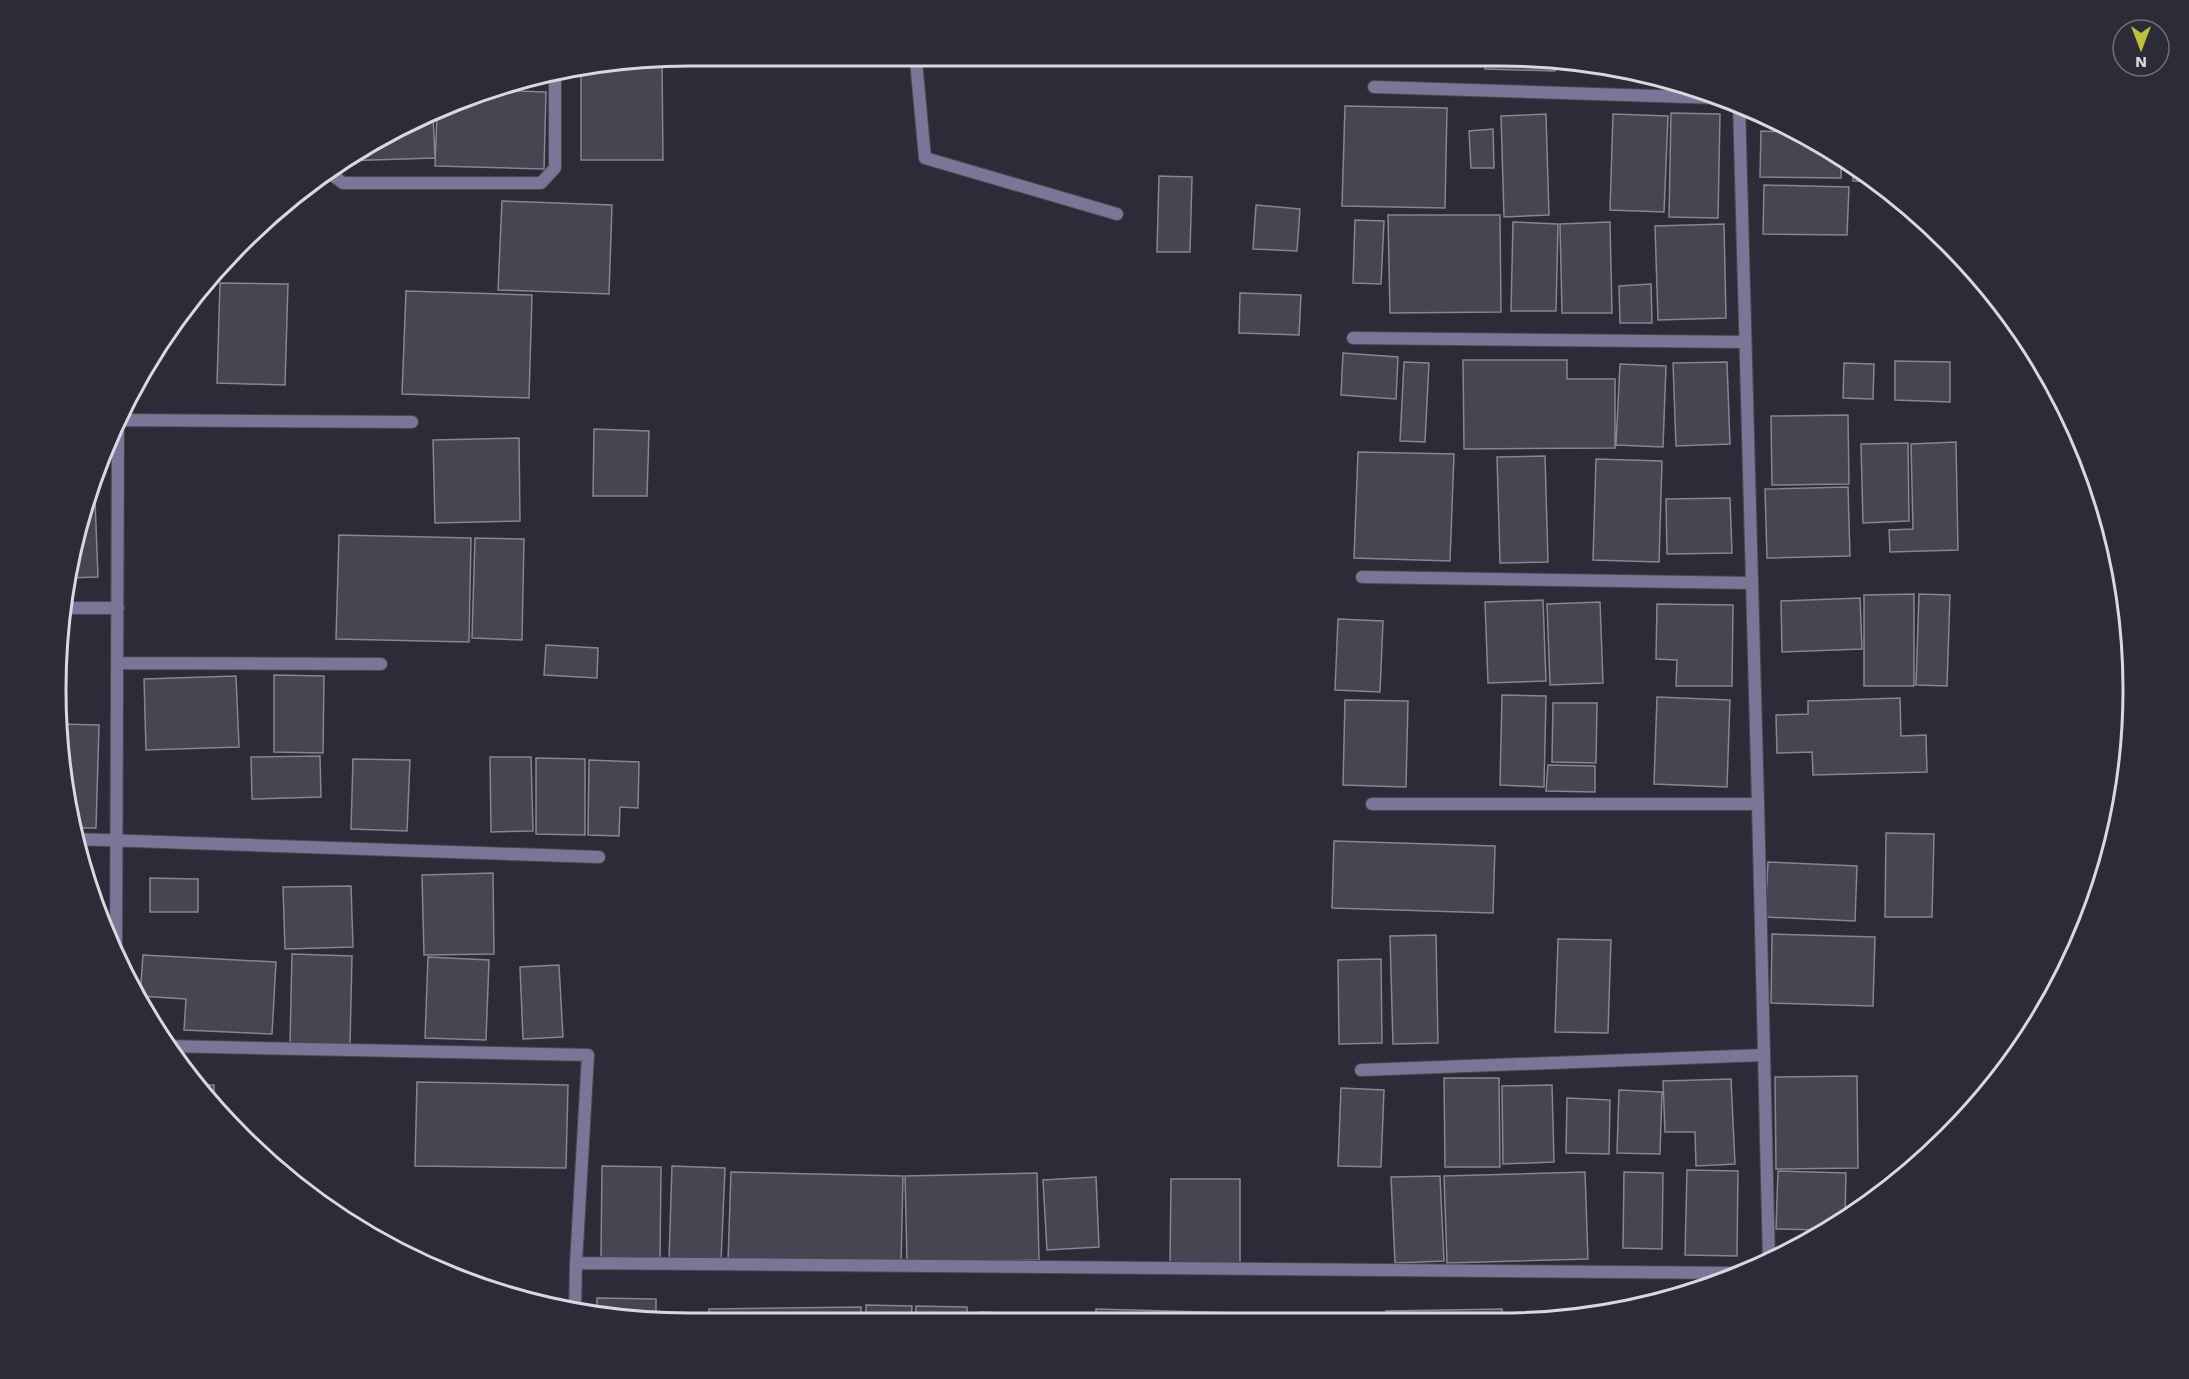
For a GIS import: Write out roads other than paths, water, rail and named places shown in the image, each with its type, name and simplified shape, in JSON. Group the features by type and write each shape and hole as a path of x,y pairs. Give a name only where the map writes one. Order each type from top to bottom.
{"street":[{"path":"916,66 925,158 1117,214"},
{"path":"335,177 343,183 541,183 555,168 555,81"},
{"path":"1374,87 1694,97"},
{"path":"1738,113 1758,804 1768,1252"},
{"path":"1353,338 1745,342"},
{"path":"127,421 412,422"},
{"path":"116,935 119,438"},
{"path":"1362,577 1752,583"},
{"path":"71,608 118,608"},
{"path":"117,663 381,664"},
{"path":"1372,804 1758,804"},
{"path":"84,839 599,857"},
{"path":"178,1046 588,1054 575,1302"},
{"path":"1361,1070 1764,1054"},
{"path":"576,1263 1719,1273"}]}
